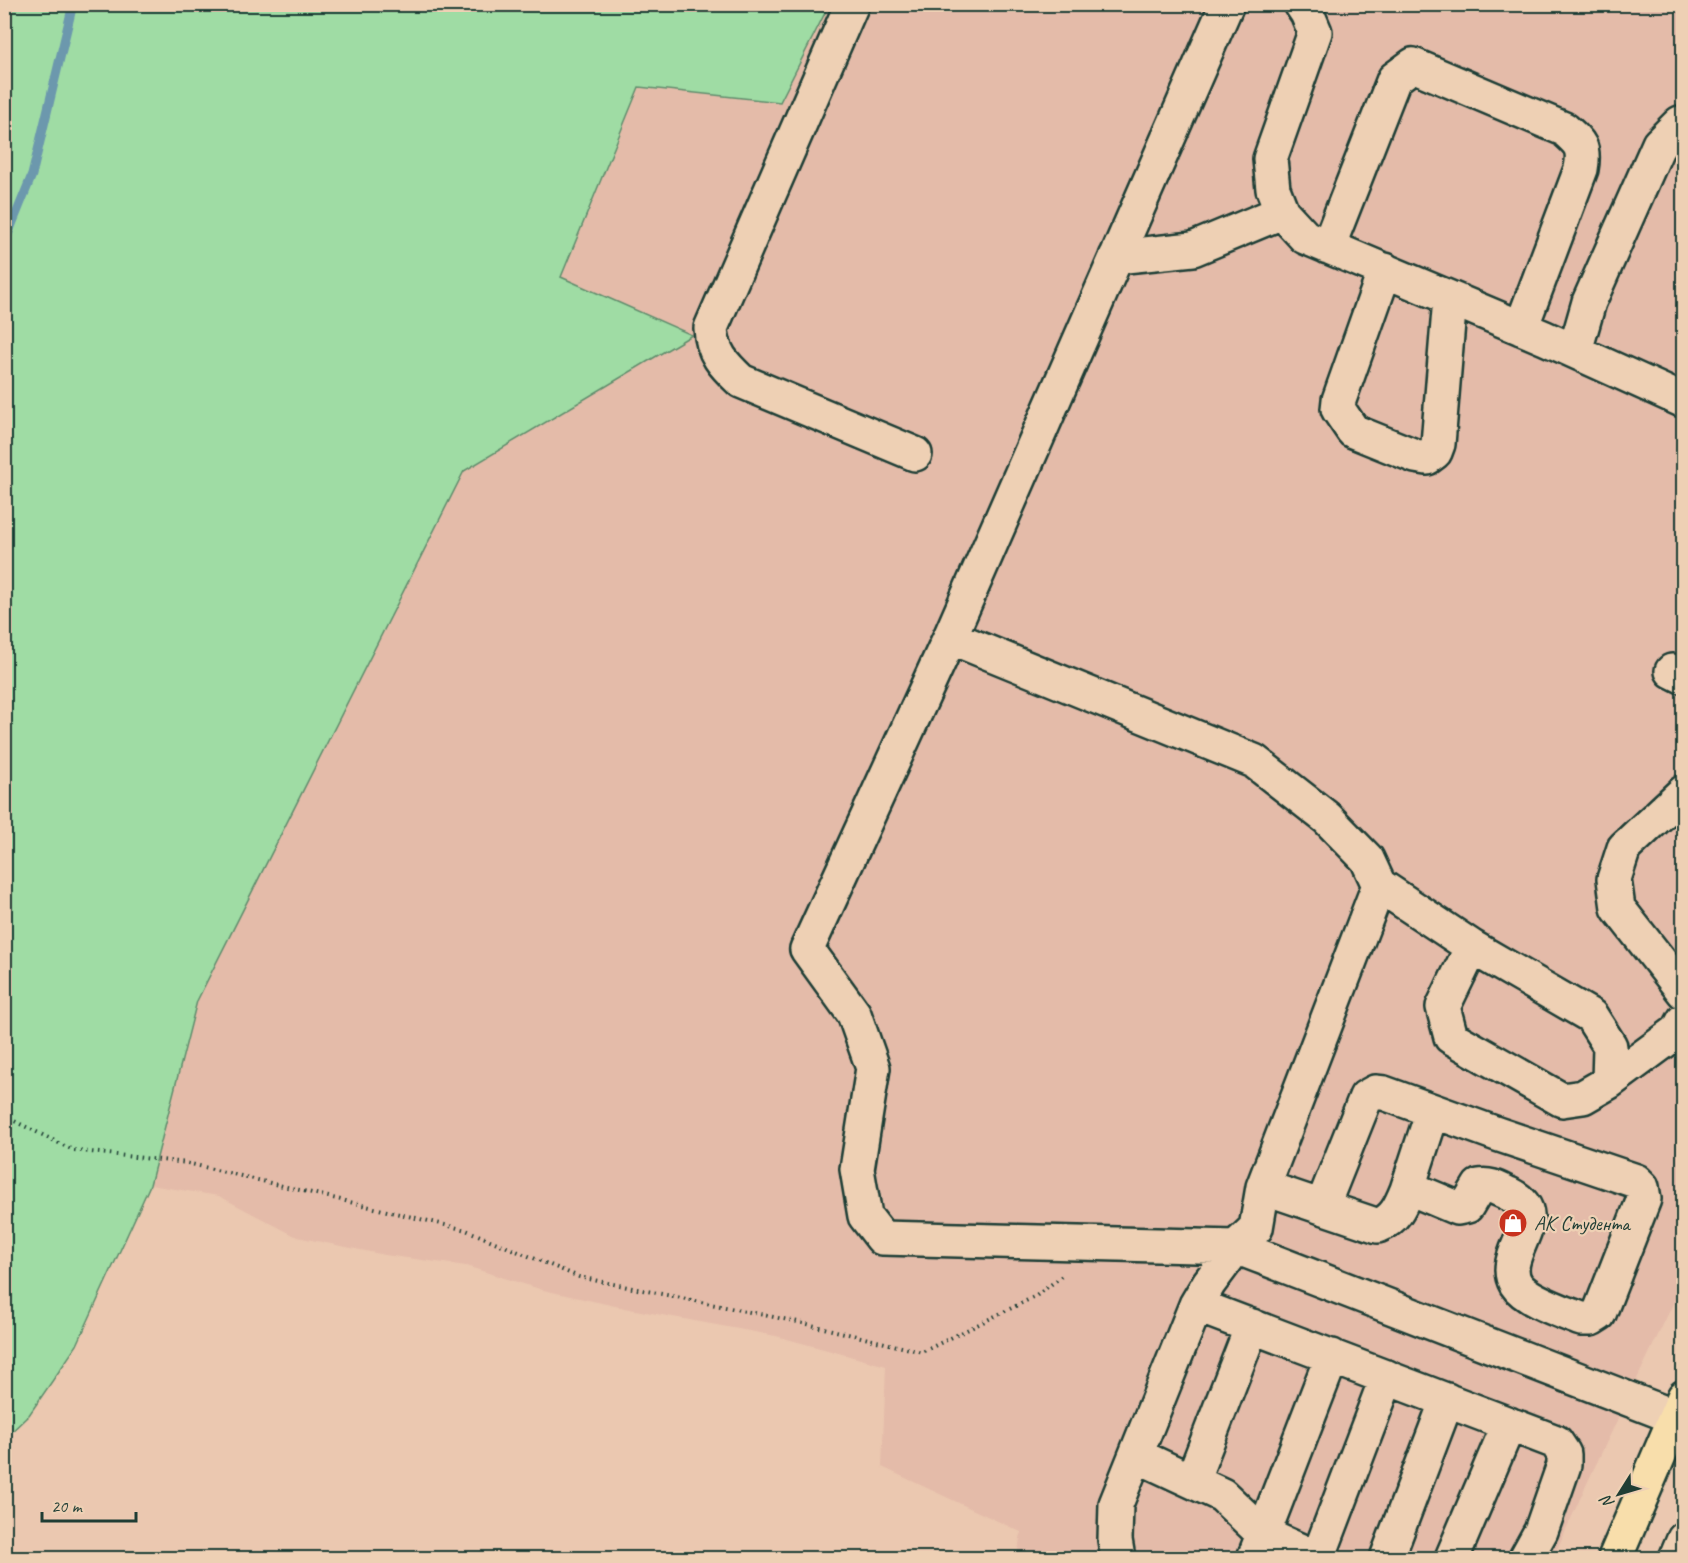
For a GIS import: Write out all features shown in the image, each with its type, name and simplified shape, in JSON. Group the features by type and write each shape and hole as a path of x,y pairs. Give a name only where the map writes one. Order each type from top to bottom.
{"main road":[{"path":"1615,1558 1679,1407"}],"lane":[{"path":"852,4 711,328 711,342 721,363 741,381 915,453"},
{"path":"1227,4 950,637 807,949 854,1014 873,1068 857,1169 865,1215 882,1238 1236,1247 1679,1407"},
{"path":"1301,4 1315,32 1270,159 1273,189 1282,212 1305,237 1575,351 1683,401"},
{"path":"1328,247 1394,79 1413,65 1564,129 1578,141 1584,153 1581,169 1521,328"},
{"path":"1575,351 1589,302 1659,144 1680,123 1683,123"},
{"path":"1116,257 1193,249 1282,212"},
{"path":"1385,270 1339,400 1338,409 1353,431 1415,456 1427,458 1435,452 1438,444 1450,298"},
{"path":"950,637 1254,761 1327,818 1367,859 1379,885 1472,947 1591,1016 1610,1046 1609,1082"},
{"path":"1683,792 1624,848 1614,879 1618,908 1683,992"},
{"path":"1118,1558 1115,1540 1116,1504 1196,1305 1236,1247 1256,1228 1263,1186 1379,885"},
{"path":"1472,947 1443,1007 1451,1037 1562,1100 1583,1097 1609,1082 1678,1031 1683,1020"},
{"path":"1322,1207 1366,1097 1375,1092 1384,1093 1636,1181 1642,1187 1644,1199 1599,1314 1592,1319 1581,1319 1525,1294 1517,1287 1511,1270 1528,1220 1527,1209 1521,1200 1490,1184 1479,1186"},
{"path":"1263,1186 1378,1226 1390,1221 1400,1209 1433,1111"},
{"path":"1407,1190 1419,1192 1457,1208 1467,1206 1479,1186 1497,1134"},
{"path":"1196,1305 1556,1442 1564,1454 1564,1464 1540,1531 1526,1558"},
{"path":"1192,1481 1252,1326"},
{"path":"1259,1546 1332,1356"},
{"path":"1136,1455 1222,1495 1259,1546 1317,1558 1387,1377"},
{"path":"1387,1558 1447,1400"},
{"path":"1452,1558 1509,1424"},
{"path":"1676,1558 1683,1539"}],"path":[{"path":"4,1116 73,1150 188,1162 466,1230 579,1277 803,1323 922,1352 1036,1296 1106,1244"}],"shaded area":[{"path":"829,5 1683,5 1683,1283 1553,1558 1017,1558 1021,1532 882,1467 886,1366 776,1336 624,1308 543,1290 466,1266 385,1255 297,1237 219,1196 150,1185 197,1001 464,471 692,335 560,277 640,86 780,102"}],"green space":[{"path":"5,4 829,5 780,102 639,87 561,277 692,335 464,471 197,1001 150,1185 77,1345 29,1415 5,1438"}],"waterway":[{"path":"4,244 32,175 73,4"}],"place":[{"name":"АК Студента","path":"1513,1223"}]}
